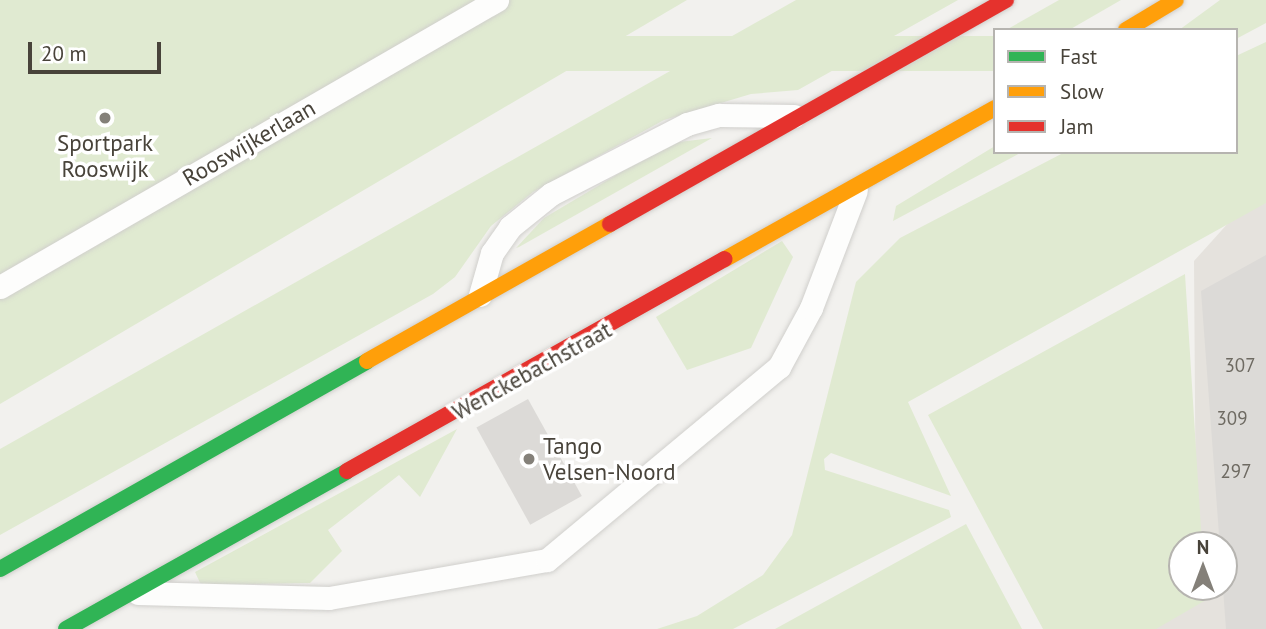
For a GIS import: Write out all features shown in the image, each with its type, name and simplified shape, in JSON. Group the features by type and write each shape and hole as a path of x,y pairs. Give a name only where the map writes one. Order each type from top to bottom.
{"street":[{"path":"0,569 480,295 1006,0"},
{"path":"1129,28 1176,0"},
{"name":"Wenckebachstraat","path":"66,629 856,190 993,109"}],"lane":[{"name":"Rooswijkerlaan","path":"0,287 497,0"},
{"path":"480,295 492,253 510,227 551,194 687,124 719,115 799,116"},
{"path":"132,593 330,598 547,560 779,367 811,308 856,190"}],"shaded area":[{"path":"1266,181 1266,629 1139,629 1177,601 1238,601 1238,531 1196,531 1194,261"}],"green space":[{"path":"0,0 687,0 0,404"},
{"path":"796,0 958,0 798,90 751,94 664,120 533,192 491,226 455,277 433,294 0,535 0,449"},
{"path":"1059,0 1121,0 1072,28 1010,28"},
{"path":"1220,0 1266,0 1266,23 1238,38 1238,28 1182,28"},
{"path":"0,36 993,36 993,71 0,71"},
{"path":"1266,42 1266,203 908,402 951,496 831,453 824,459 825,470 949,510 951,517 733,629 657,629 697,616 763,575 792,535 856,282 900,238 1061,154 1238,154 1238,55"},
{"path":"712,138 516,248 544,218 623,171 679,142"},
{"path":"993,147 993,154 1018,154 893,221 896,206"},
{"path":"782,241 793,257 751,348 687,370 656,317"},
{"path":"1185,274 1201,531 1168,531 1168,601 1204,601 1156,629 1043,629 928,415"},
{"path":"457,429 420,497 399,475 328,530 342,551 310,583 201,585 195,572"},
{"path":"966,524 1022,629 775,629"}],"building":[{"path":"1266,255 1266,629 1226,629 1224,601 1238,601 1238,531 1219,531 1201,291"},
{"path":"528,399 582,496 530,525 476,428"}],"traffic: fast":[{"path":"0,569 367,361"},
{"path":"66,629 347,471"}],"traffic: slow":[{"path":"1129,28 1176,0"},
{"path":"725,259 993,109"},
{"path":"367,361 610,224"}],"traffic: jam":[{"path":"610,224 1006,0"},
{"path":"347,471 725,259"}],"place":[{"name":"Sportpark Rooswijk","path":"105,118"},
{"name":"Tango Velsen-Noord","path":"529,459"}]}
